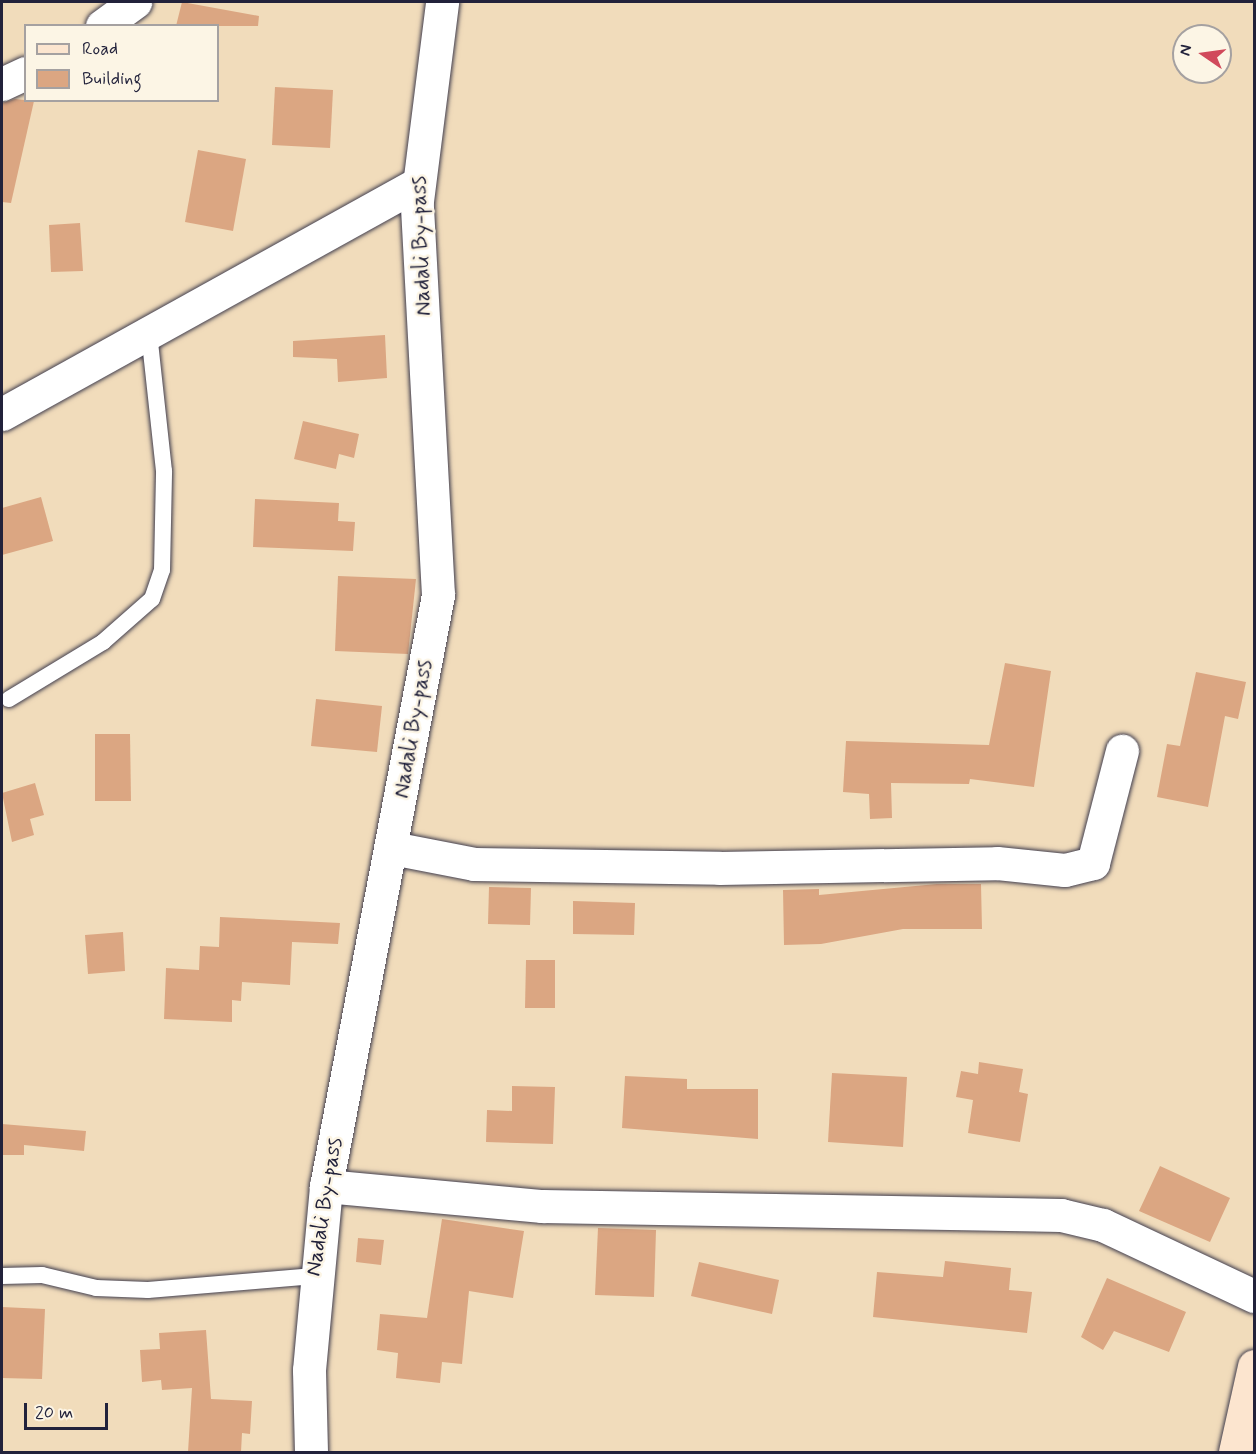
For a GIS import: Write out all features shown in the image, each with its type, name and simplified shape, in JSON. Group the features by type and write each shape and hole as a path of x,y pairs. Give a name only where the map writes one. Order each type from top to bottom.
{"main road":[{"path":"1235,1452 1254,1365"}],"street":[{"path":"105,24 135,2"},
{"name":"Nadali By-pass","path":"311,1452 314,1276 326,1186 392,848 438,595 417,184 442,2"},
{"path":"2,84 24,74"},
{"path":"2,414 417,184"},
{"path":"392,848 474,864 719,868 997,863 1065,870 1093,864 1122,751"},
{"path":"326,1186 542,1206 1061,1215 1103,1225 1254,1296"}],"lane":[{"path":"9,699 103,642 152,599 162,570 164,471 149,332"},
{"path":"2,1276 42,1275 96,1288 148,1290 314,1276"}],"building":[{"path":"182,2 259,16 258,26 176,24"},
{"path":"275,87 333,90 330,148 272,145"},
{"path":"15,99 34,102 11,203 2,202 2,103"},
{"path":"198,150 246,159 233,231 185,222"},
{"path":"80,223 83,271 51,272 49,225"},
{"path":"385,335 387,378 338,382 337,359 293,357 293,341"},
{"path":"303,421 359,434 354,458 339,454 336,469 294,459"},
{"path":"41,497 53,541 2,555 2,508"},
{"path":"255,499 339,503 338,521 355,522 353,551 253,547"},
{"path":"338,576 416,579 408,654 335,651"},
{"path":"1005,663 1051,671 1034,787 970,779 969,784 891,783 892,818 870,819 869,794 843,792 846,741 989,745"},
{"path":"1196,672 1246,682 1238,719 1225,716 1208,807 1157,797 1167,744 1180,746"},
{"path":"316,699 382,706 377,752 311,746"},
{"path":"95,734 130,734 131,801 95,801"},
{"path":"35,783 44,815 30,819 34,835 12,842 2,793"},
{"path":"937,884 981,884 982,929 903,929 821,944 784,945 783,890 819,889 819,895"},
{"path":"489,887 531,888 530,925 488,924"},
{"path":"573,901 635,903 634,935 573,934"},
{"path":"220,917 340,923 338,944 292,942 290,985 242,982 241,1001 232,1000 232,1022 164,1019 166,968 199,970 200,946 219,947"},
{"path":"123,932 125,971 88,974 85,935"},
{"path":"526,960 555,960 555,1008 525,1008"},
{"path":"979,1062 1023,1069 1019,1092 1028,1094 1020,1142 968,1133 973,1100 956,1097 961,1071 978,1074"},
{"path":"832,1073 907,1077 903,1147 828,1142"},
{"path":"625,1076 687,1079 687,1089 758,1089 758,1139 622,1128"},
{"path":"512,1086 555,1087 553,1144 486,1142 487,1110 512,1111"},
{"path":"2,1124 86,1131 84,1151 24,1145 24,1155 2,1155"},
{"path":"1160,1166 1230,1198 1210,1242 1139,1211"},
{"path":"442,1219 524,1231 513,1298 469,1291 462,1364 442,1362 440,1383 396,1378 398,1353 377,1350 380,1314 427,1318"},
{"path":"598,1228 656,1230 654,1297 595,1295"},
{"path":"358,1238 384,1240 381,1265 356,1262"},
{"path":"945,1261 1011,1268 1009,1290 1032,1292 1027,1333 873,1317 877,1272 943,1277"},
{"path":"699,1262 779,1280 772,1314 691,1296"},
{"path":"1107,1278 1186,1312 1169,1352 1114,1331 1103,1350 1081,1337"},
{"path":"2,1307 45,1309 42,1379 2,1378"},
{"path":"206,1330 211,1399 252,1401 250,1434 242,1433 241,1452 188,1452 192,1388 162,1390 161,1380 142,1382 140,1350 160,1349 159,1333"}]}
